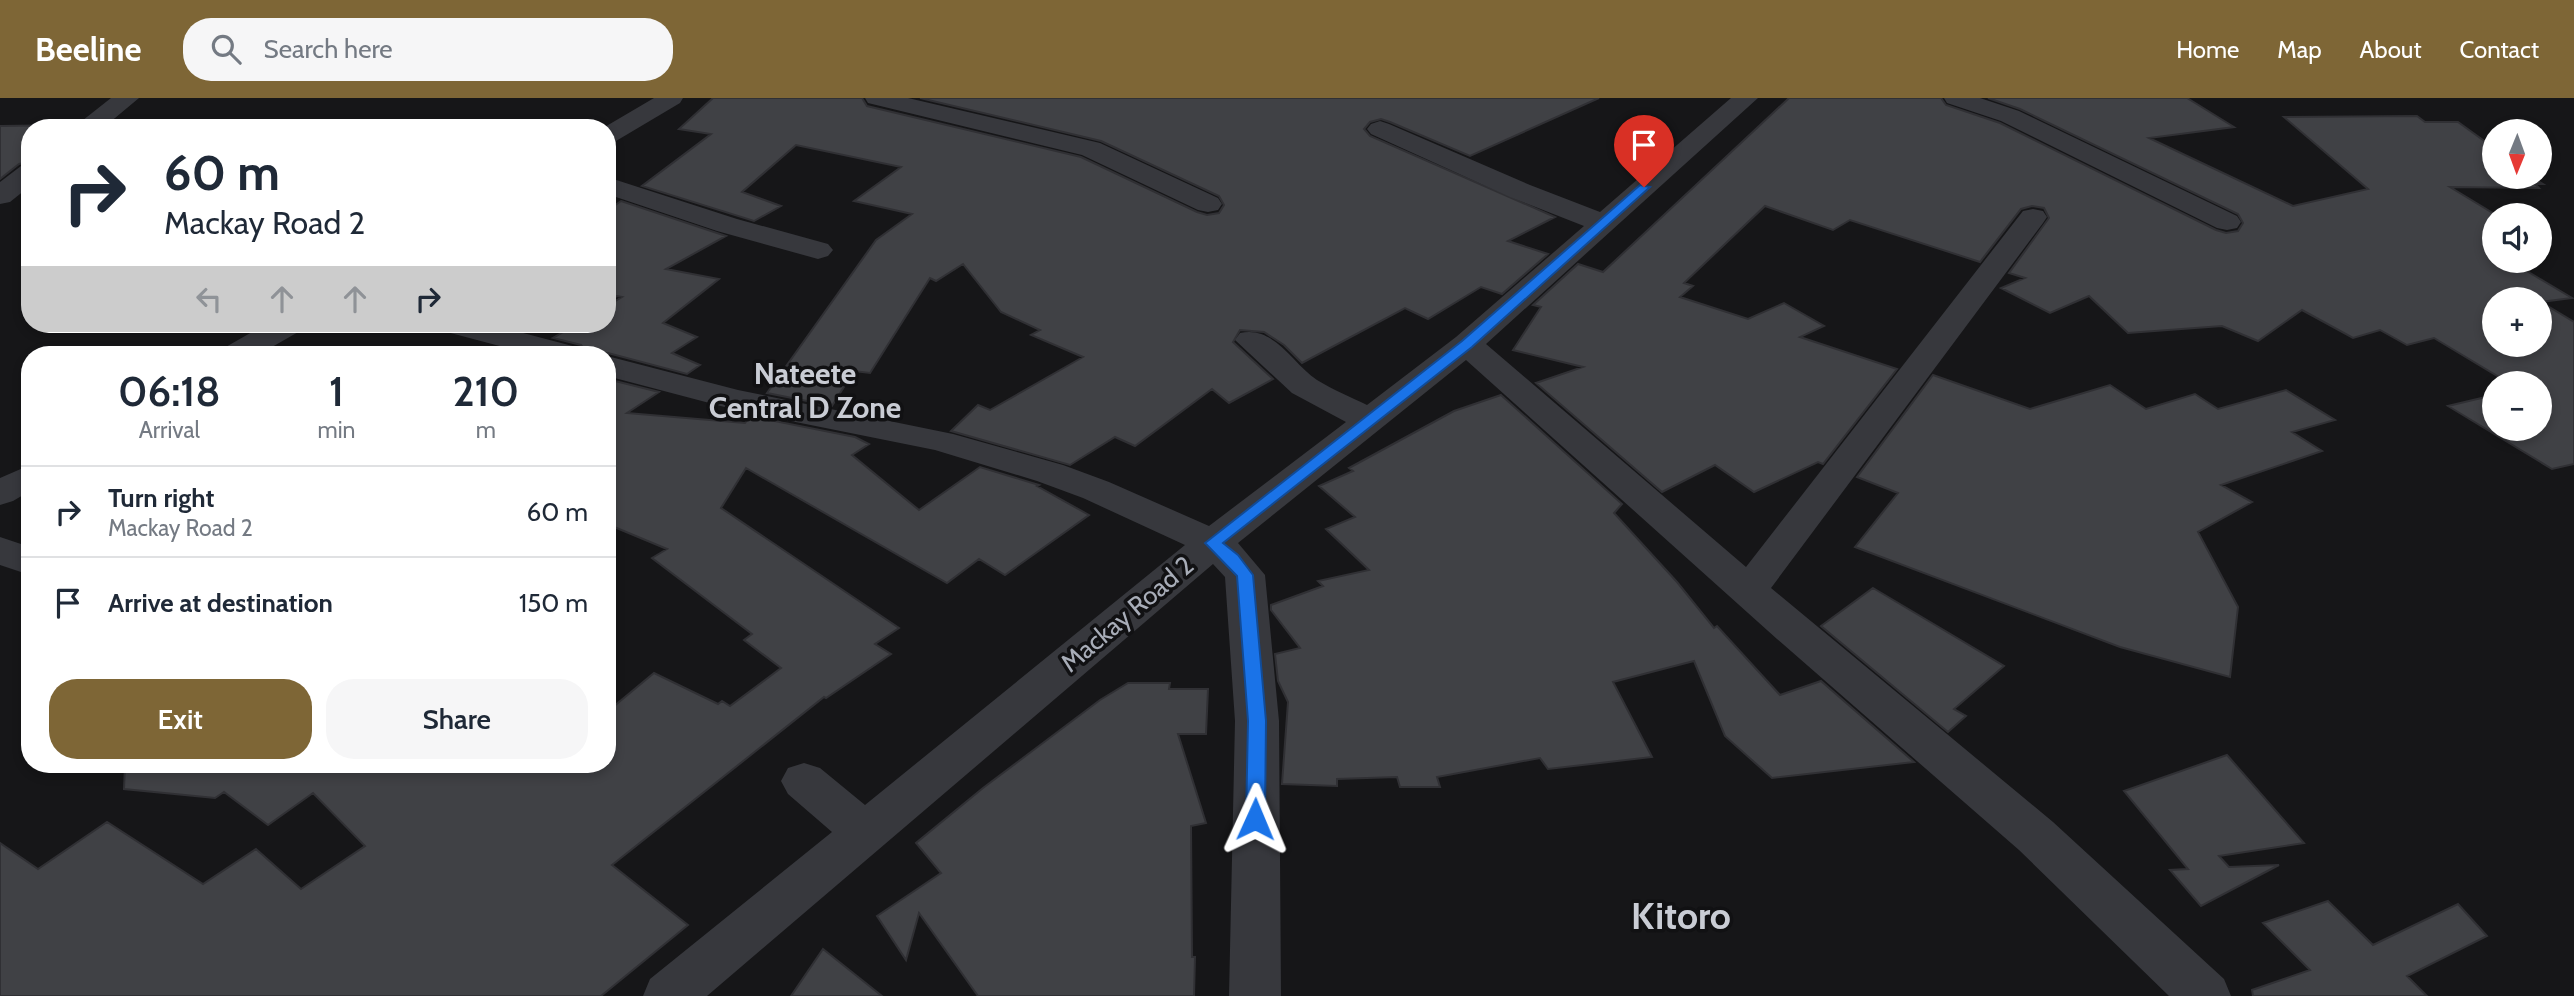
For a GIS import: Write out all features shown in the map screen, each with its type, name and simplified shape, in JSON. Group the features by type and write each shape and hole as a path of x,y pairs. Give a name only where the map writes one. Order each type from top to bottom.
{"street":[{"path":"98,119 127,98"},
{"path":"616,131 671,98"},
{"path":"877,98 1030,133 1111,157 1208,204"},
{"name":"Mackay Road 2","path":"669,996 1213,543 1467,344 1746,98"},
{"path":"1956,98 2010,116 2227,222"},
{"path":"1030,133 1062,114"},
{"path":"1380,129 1520,191 1603,223"},
{"path":"0,196 21,179"},
{"path":"616,188 727,225 818,250"},
{"path":"1748,591 2033,217"},
{"path":"251,346 273,333"},
{"path":"487,333 536,346"},
{"path":"1251,340 1268,351 1304,386 1369,421"},
{"path":"1467,344 1748,591 2036,836 2205,996"},
{"path":"616,368 759,405 941,441 1085,486 1213,543 1232,559 1245,575 1257,721 1255,996"},
{"path":"0,493 21,481"},
{"path":"0,550 21,558"},
{"path":"804,780 864,832"}],"building":[{"path":"713,98 862,98 867,106 1081,157 1207,215 1219,213 1224,205 1219,196 1101,141 920,98 1599,98 1470,156 1390,122 1381,119 1370,122 1364,129 1370,136 1555,217 1508,241 1548,254 1502,294 1481,287 1428,319 1405,308 1302,363 1284,345 1264,332 1240,330 1233,342 1273,379 1229,403 1212,389 1135,446 1115,437 1070,465 951,431 978,405 990,410 1083,357 1031,335 1040,330 1001,312 963,264 936,281 930,278 870,373 854,371 832,406 767,393 876,240 912,214 854,201 901,167 796,145 742,192 781,206 754,221 642,186 711,134 679,129"},
{"path":"1789,98 1941,98 1946,105 2000,123 2226,233 2238,231 2243,223 2238,214 2020,109 1988,98 2187,98 2234,127 2149,138 2293,206 2368,189 2284,117 2417,116 2425,122 2458,122 2482,139 2482,187 2450,187 2482,206 2482,273 2530,273 2572,298 2552,301 2552,287 2482,287 2482,357 2552,357 2552,309 2574,322 2574,464 2552,469 2506,441 2552,441 2552,371 2489,371 2434,338 2407,345 2380,330 2353,338 2302,310 2258,341 2222,326 2128,333 2089,296 2050,313 2001,288 2025,278 2009,273 2049,218 2044,208 2032,206 2021,209 1980,262 1850,220 1833,230 1765,206 1684,283 1693,286 1680,297 1748,319 1784,303 1824,326 1800,337 1897,369 1823,464 1818,462 1754,492 1715,465 1662,492 1536,383 1583,367 1513,350 1541,307 1533,305 1578,264 1603,272"},
{"path":"0,126 21,126 21,164 0,179"},
{"path":"621,201 726,236 666,269 719,279 663,323 697,337 672,353 700,365 687,374 616,355 616,346 582,346 553,338 562,333 616,333 616,301 622,297 616,296 616,205"},
{"path":"1933,375 2030,409 2110,385 2146,409 2195,394 2218,409 2286,390 2335,420 2292,432 2322,451 2221,485 2252,502 2198,532 2238,607 2230,677 2120,647 1855,547 1898,493 1857,477"},
{"path":"616,381 659,392 627,413 745,423 750,416 855,437 869,444 852,455 919,510 980,467 1039,485 1037,486 1089,515 1005,575 979,559 947,583 746,468 721,508 899,628 875,644 891,654 824,697 612,865 688,925 601,996 0,996 0,843 38,869 107,822 203,884 256,849 301,889 365,846 313,793 268,825 224,792 215,798 124,789 125,773 616,773 616,705 654,673 718,704 722,701 730,706 781,668 744,640 752,634 652,558 667,549 616,528"},
{"path":"1501,395 1622,504 1614,513 1677,582 1714,628 1717,626 1780,695 1821,681 1914,762 1772,778 1725,736 1694,661 1613,682 1652,757 1548,769 1540,758 1437,777 1440,787 1400,787 1397,777 1337,779 1337,786 1282,784 1288,702 1278,681 1275,654 1300,648 1271,610 1271,605 1323,586 1318,581 1369,570 1326,529 1355,517 1319,486 1353,471 1349,468 1454,411"},
{"path":"2482,398 2482,427 2448,406"},
{"path":"1873,588 2004,666 1954,709 1966,716 1948,732 1821,626"},
{"path":"1128,683 1170,683 1169,689 1208,689 1206,734 1178,734 1206,823 1191,826 1194,996 978,996 919,913 906,960 877,916 941,873 916,843 983,788 1100,700"},
{"path":"2227,755 2304,843 2219,856 2229,867 2279,865 2201,906 2170,870 2188,869 2124,791"},
{"path":"2328,901 2373,945 2458,904 2487,936 2407,976 2427,996 2253,996 2252,990 2310,970 2263,923"},
{"path":"823,949 882,996 791,996"}],"district":[{"name":"Nateete Central D Zone","path":"805,390"},
{"name":"Kitoro","path":"1681,915"}],"route":[{"path":"1255,819 1257,721 1245,575 1232,559 1213,543 1467,344 1644,187"}]}
